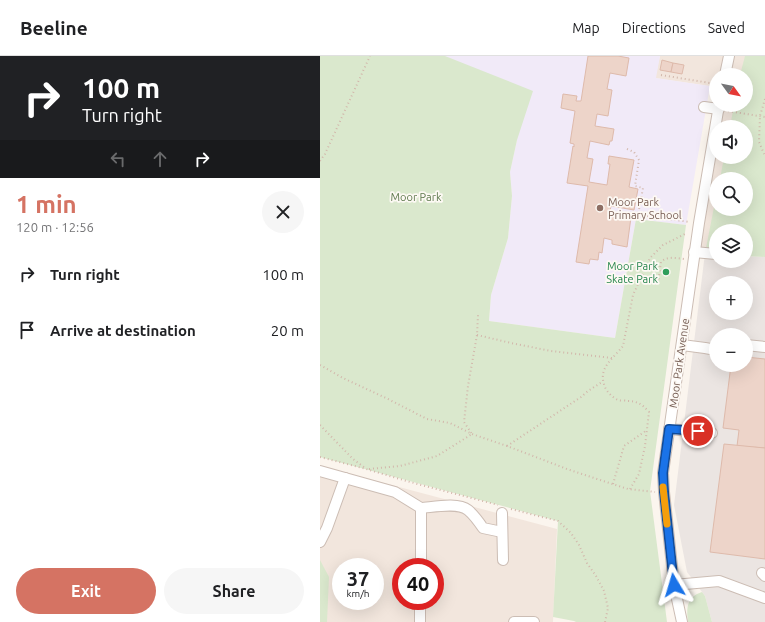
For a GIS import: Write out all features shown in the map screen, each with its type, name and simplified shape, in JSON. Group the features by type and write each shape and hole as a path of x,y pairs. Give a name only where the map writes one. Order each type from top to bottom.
{"street":[{"path":"726,68 729,56"},
{"path":"704,107 709,107"},
{"name":"Moor Park Avenue","path":"682,622 674,585 663,473 698,226 718,112"},
{"path":"694,256 709,255"},
{"path":"682,345 709,349"},
{"path":"753,346 765,347"},
{"path":"669,429 712,433"},
{"path":"320,471 395,492 421,508 454,506 468,509 483,528 502,532"},
{"path":"320,542 327,528 345,478"},
{"path":"420,558 421,508"},
{"path":"502,513 503,560"},
{"path":"674,585 719,581 765,598"},
{"path":"420,610 420,622"},
{"path":"514,622 534,622"}],"path":[{"path":"320,161 325,154 370,56"},
{"path":"661,74 709,83"},
{"path":"765,99 760,116 759,142 765,156"},
{"path":"742,112 765,117"},
{"path":"627,149 634,152 639,160 634,186 643,188 638,215 698,226"},
{"path":"630,489 639,474 646,446 649,412 643,405 633,401 617,400 607,392 602,382 603,371 623,346 633,295 650,258 664,245 698,226"},
{"path":"658,283 661,262 663,260 694,256"},
{"path":"472,434 464,422 468,386 477,335 478,315"},
{"path":"477,335 551,351 612,358"},
{"path":"320,365 343,378 427,419 450,423 472,434 567,470 630,489 664,492"},
{"path":"507,446 602,382"},
{"path":"320,425 353,459 366,469 400,466 437,456 472,434"},
{"path":"613,484 624,446 647,430"}],"shaded area":[{"name":"Moor Park Primary School","path":"445,56 660,56 656,78 709,86 686,225 636,219 615,338 489,321 491,295 508,238 512,196 510,172 517,140"},
{"path":"660,56 765,56 752,172 709,172 709,216 748,216 747,224 709,224 709,253 694,252 710,164 753,164 753,120 717,120 719,112 753,112 753,68 709,68 709,86 655,78"},
{"path":"705,253 709,253 709,268 753,268 753,256 765,257 765,622 712,622 705,596 687,572 674,505"},
{"path":"320,466 557,529 553,622 320,622"}],"green space":[{"name":"Moor Park","path":"320,56 445,56 533,91 517,140 510,172 512,196 508,238 491,295 489,321 615,338 636,219 686,225 650,491 667,622 576,622 553,617 558,521 320,457"},
{"path":"745,56 765,56 765,257 753,256 753,224 711,224 712,216 753,216 753,172 721,172 723,164 753,164 753,120 731,120 733,112 753,112 753,68 742,68"},
{"path":"709,233 709,253 705,253"},
{"path":"320,560 329,577 327,622 320,622"},
{"path":"702,592 705,596 712,622 688,622 687,612 690,600"}],"building":[{"path":"588,56 618,56 629,58 626,76 610,73 607,89 612,90 608,116 597,114 595,126 614,129 612,141 610,141 609,145 590,141 587,158 593,159 589,182 607,185 610,164 608,164 609,156 634,160 629,187 638,189 634,210 611,206 609,216 615,217 616,214 631,217 627,247 612,244 612,240 604,238 602,253 599,252 598,260 590,259 589,264 576,262 588,186 567,183 573,146 574,147 574,144 570,143 575,111 561,108 563,94 577,96 576,101 581,101"},
{"path":"662,60 673,63 671,72 660,70"},
{"path":"673,63 684,65 682,74 671,72"},
{"path":"753,358 765,359 765,448 737,446 739,430 723,428 730,372 753,372"},
{"path":"724,444 765,448 765,559 710,552"}],"slow traffic":[{"path":"663,487 667,524"}],"place":[{"name":"Moor Park Primary School","path":"600,208"},
{"name":"Moor Park Skate Park","path":"666,272"}],"route":[{"path":"674,585 663,473 669,429 698,431"}]}
